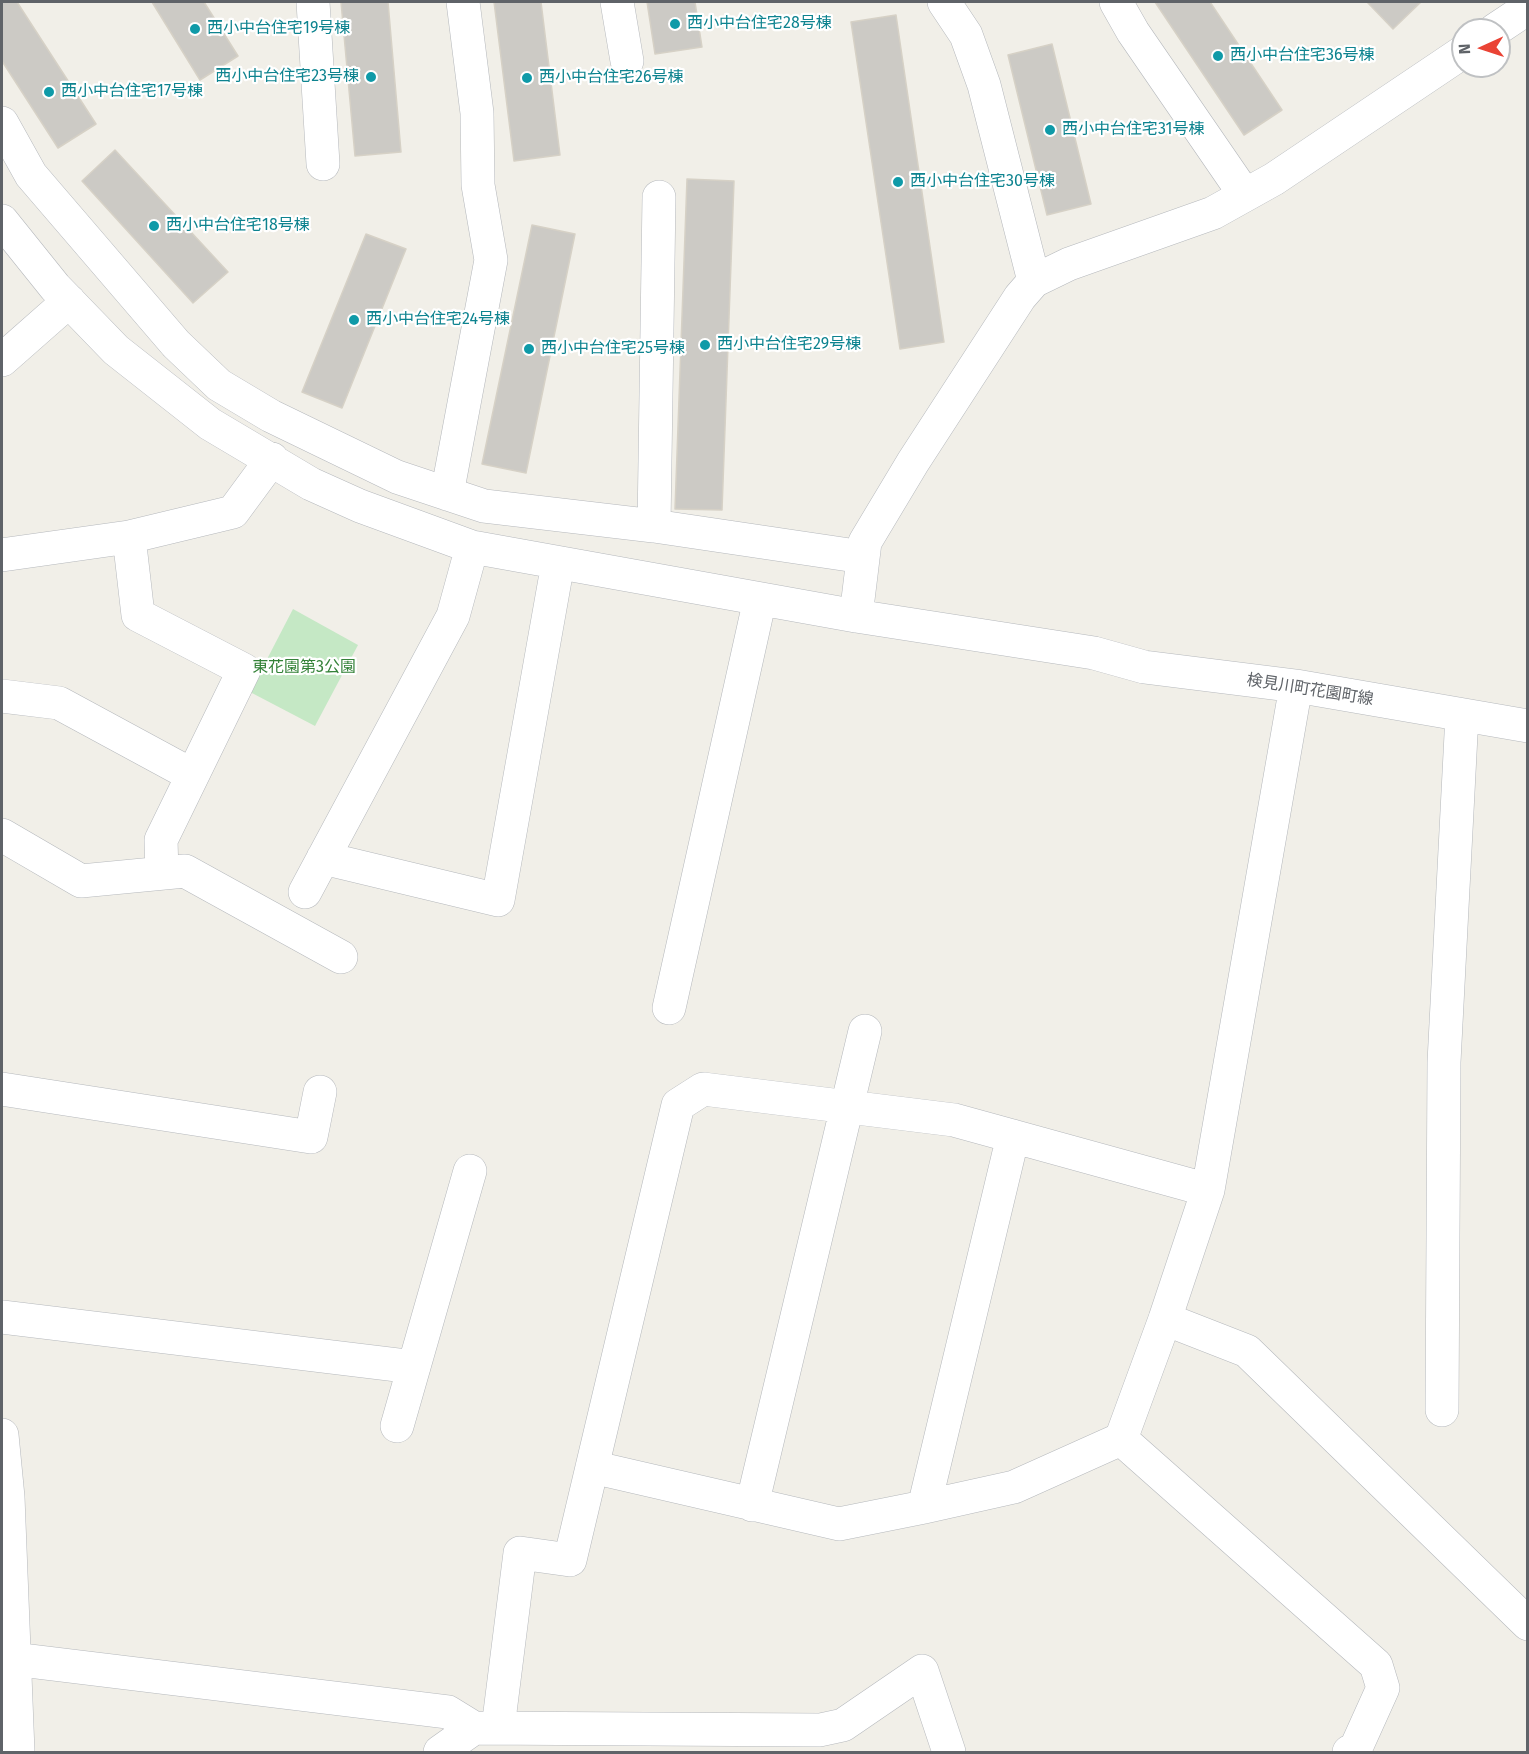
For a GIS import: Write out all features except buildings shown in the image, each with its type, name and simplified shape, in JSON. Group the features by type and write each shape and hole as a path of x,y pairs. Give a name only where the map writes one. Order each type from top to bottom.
{"street":[{"path":"313,2 323,165"},
{"path":"447,494 491,260 478,185 477,113 463,2"},
{"path":"617,2 627,61"},
{"path":"944,2 966,35 984,85 1034,281"},
{"path":"1116,2 1133,32 1245,195"},
{"path":"1511,19 1527,8"},
{"path":"856,616 865,542 913,462 1020,297 1034,281 1069,264 1213,213 1274,179 1451,60"},
{"path":"2,123 32,176 176,344 219,385 272,416 397,477 484,506 654,526 863,557"},
{"path":"654,526 659,197"},
{"name":"検見川町花園町線","path":"2,221 69,301 116,350 210,424 311,484 360,506 472,548 856,616 1094,653 1144,667 1296,687 1527,726"},
{"path":"2,360 69,301"},
{"path":"2,555 129,537 233,512 272,459"},
{"path":"129,537 138,615 244,670 161,840 162,873"},
{"path":"305,892 453,616 472,548"},
{"path":"323,858 498,900 558,563"},
{"path":"669,1008 760,599"},
{"path":"592,1467 839,1524 1014,1487 1121,1439 1165,1319 1208,1190 1296,687"},
{"path":"2,696 59,703 192,776"},
{"path":"1442,1410 1444,1062 1462,715"},
{"path":"2,835 81,881 184,871 341,957"},
{"path":"752,1505 864,1032"},
{"path":"2,1089 311,1137 320,1092"},
{"path":"486,1728 520,1553 570,1560 678,1105 703,1089 954,1120 1208,1190"},
{"path":"924,1507 1013,1136"},
{"path":"397,1426 470,1171"},
{"path":"2,1317 414,1367"},
{"path":"1165,1319 1247,1351 1527,1624"},
{"path":"2,1435 8,1497 18,1752"},
{"path":"1121,1439 1376,1665 1383,1688 1354,1750 1349,1752"},
{"path":"13,1659 448,1712 486,1728 572,1740 663,1740 820,1730 843,1725 922,1671 949,1752"},
{"path":"440,1752 486,1728"}],"green space":[{"name":"東花園第3公園","path":"293,609 358,645 315,726 250,692"}],"place":[{"name":"西小中台住宅28号棟","path":"675,24"},
{"name":"西小中台住宅19号棟","path":"195,29"},
{"name":"西小中台住宅36号棟","path":"1218,56"},
{"name":"西小中台住宅23号棟","path":"371,77"},
{"name":"西小中台住宅26号棟","path":"527,78"},
{"name":"西小中台住宅17号棟","path":"49,92"},
{"name":"西小中台住宅31号棟","path":"1050,130"},
{"name":"西小中台住宅30号棟","path":"898,182"},
{"name":"西小中台住宅18号棟","path":"154,226"},
{"name":"西小中台住宅24号棟","path":"354,320"},
{"name":"西小中台住宅29号棟","path":"705,345"},
{"name":"西小中台住宅25号棟","path":"529,349"}]}
